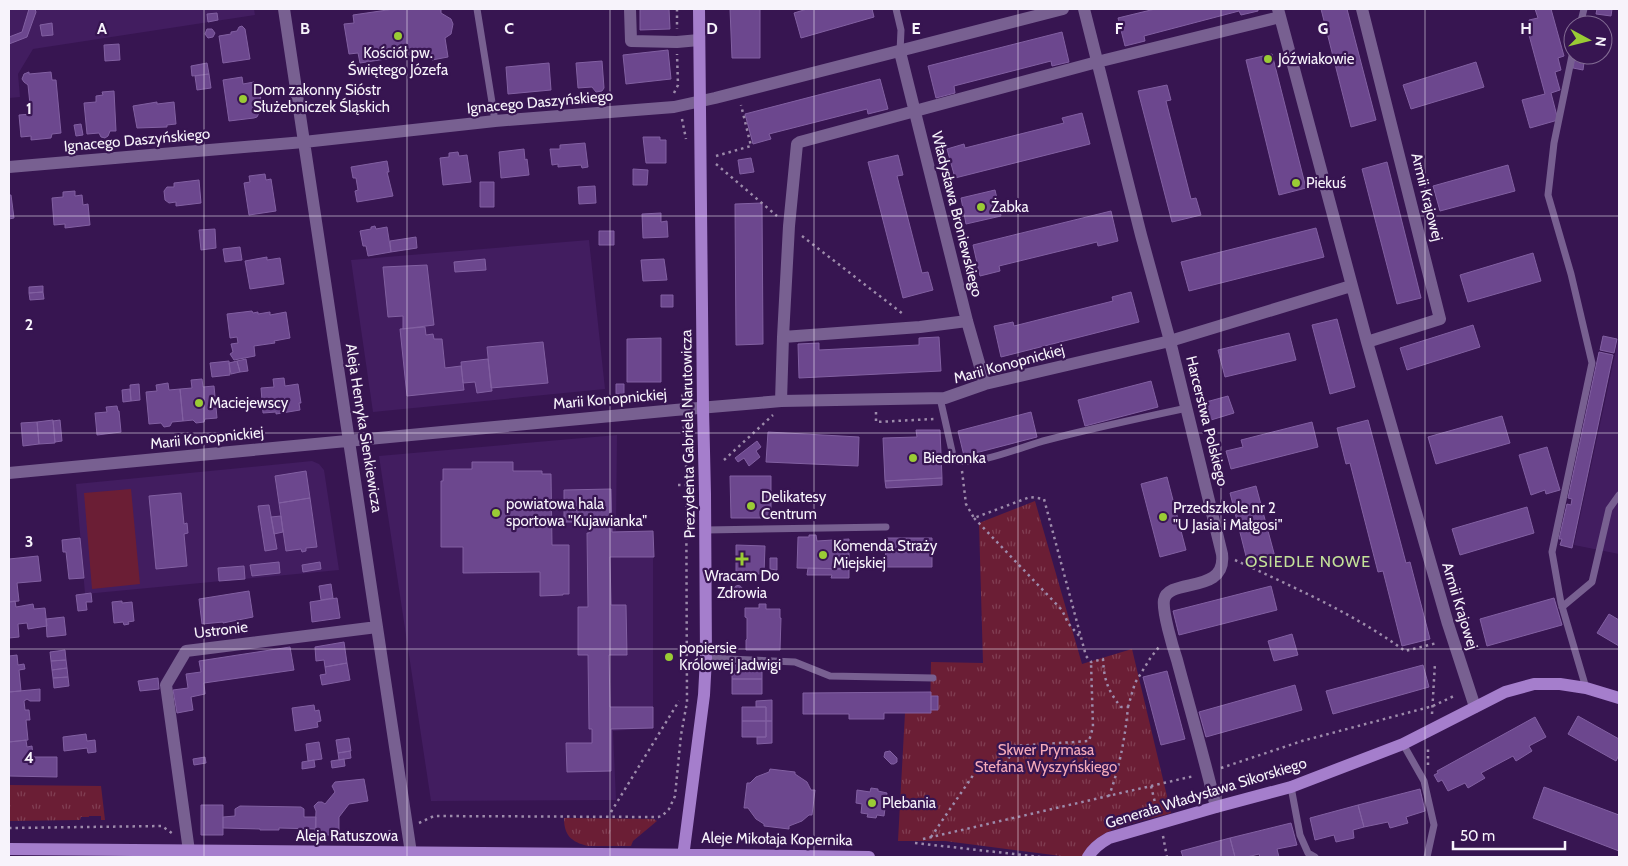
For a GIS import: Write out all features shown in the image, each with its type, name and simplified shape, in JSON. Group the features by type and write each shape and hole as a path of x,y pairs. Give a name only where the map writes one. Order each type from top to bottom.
{"street":[{"name":"Aleja Henryka Sienkiewicza","path":"284,9 411,853"},
{"path":"630,9 631,41 677,42 699,40"},
{"name":"Prezydenta Gabriela Narutowicza","path":"684,856 704,694 706,658 699,9"},
{"name":"Ignacego Daszyńskiego","path":"9,167 304,142 495,121 682,105 900,52 1063,9"},
{"name":"Harcerstwa Polskiego","path":"1084,9 1187,408 1222,554"},
{"name":"Armii Krajowej","path":"1362,9 1440,319 1366,342"},
{"path":"779,407 789,226 797,144 1279,13"},
{"name":"Armii Krajowej","path":"1279,13 1366,342 1448,624 1475,707"},
{"name":"Władysława Broniewskiego","path":"900,52 967,321 985,384"},
{"name":"Marii Konopnickiej","path":"9,474 682,409 779,407 944,398 985,384 1170,341 1351,286"},
{"path":"783,337 920,327 967,321"},
{"path":"1216,807 1163,603 1165,596 1171,591 1216,576 1222,564 1222,554"},
{"name":"Ustronie","path":"188,845 166,685 186,651 377,627"},
{"name":"Generała Władysława Sikorskiego","path":"1088,857 1092,850 1109,838 1290,787 1403,744 1505,692 1534,684 1560,684 1586,688 1619,698"},
{"name":"Aleja Ratuszowa","path":"9,849 188,845 411,853 684,856"},
{"name":"Aleje Mikołaja Kopernika","path":"684,856 869,857"}],"lane":[{"path":"477,9 495,121"},
{"path":"896,9 901,30 900,52"},
{"path":"1570,65 1554,143 1548,195 1571,274 1592,363 1552,552 1562,607 1586,688"},
{"path":"940,398 954,460 962,462 975,461 1047,440 1187,408"},
{"path":"1562,607 1592,582 1609,509 1619,496"},
{"path":"706,530 886,527"},
{"path":"706,658 795,662 830,676 933,678"},
{"path":"1403,744 1424,781 1434,825 1427,857"},
{"path":"1290,787 1300,835 1308,853 1315,857"}],"path":[{"path":"674,94 678,85 677,9"},
{"path":"716,156 751,146 740,101"},
{"path":"682,105 686,139"},
{"path":"716,164 789,226 920,327"},
{"path":"375,839 391,829 416,824 434,816 658,817 662,816 669,809 675,796 687,702 687,485 686,441 682,409 683,393 688,386 688,380"},
{"path":"724,460 779,407"},
{"path":"962,462 966,504 974,518 1062,610 1068,623 1081,638"},
{"path":"678,485 687,485"},
{"path":"930,838 978,768 1007,762 1014,746 1089,742 1093,727 1091,662 1086,656 1044,499 1030,496 974,518"},
{"path":"1222,554 1334,608 1384,636 1405,651 1436,642"},
{"path":"1110,796 1118,772 1125,738 1128,707 1135,683 1151,657 1170,635"},
{"path":"1091,662 1103,659 1104,676 1108,688 1121,708 1128,707"},
{"path":"1433,706 1435,663"},
{"path":"923,840 1208,772 1302,741 1433,706 1469,690"},
{"path":"611,812 679,701"},
{"path":"9,828 162,826 188,845"},
{"path":"915,843 1041,857"}],"shaded area":[{"path":"9,9 254,9 255,15 33,49 18,74 20,97 9,98"},
{"path":"589,240 605,389 373,412 351,260"},
{"path":"1619,336 1619,554 1574,545"},
{"path":"617,435 616,531 653,531 653,728 613,731 616,800 431,801 379,456"},
{"path":"312,461 319,464 324,470 339,570 85,594 76,484"}],"green space":[{"path":"131,489 140,584 92,589 84,493"},
{"name":"Skwer Prymasa Stefana Wyszyńskiego","path":"1035,501 1082,664 1132,649 1171,813 1108,832 1098,838 1082,857 1069,857 945,841 898,841 905,713 930,713 931,662 983,663 979,523"},
{"path":"9,785 101,786 105,820 101,820 101,816 89,816 81,817 80,820 9,821"},
{"path":"564,818 654,819 657,821 633,841 631,846 588,846 570,837 565,829"}],"building":[{"path":"29,9 35,9 36,12 27,37 9,44 9,37 22,32"},
{"name":"Kościół pw. Świętego Józefa","path":"394,9 441,9 441,13 451,19 453,24 451,34 445,38 448,57 432,60 430,52 360,63 358,53 349,54 344,24 354,23 353,15"},
{"path":"640,9 669,9 670,29 640,30"},
{"path":"730,9 760,9 760,58 732,58"},
{"path":"807,9 872,9 874,17 801,38 794,13"},
{"path":"1155,9 1258,9 1258,11 1241,15 1239,11 1144,36 1145,41 1125,46 1118,18"},
{"path":"1321,9 1347,9 1376,120 1351,127"},
{"path":"1535,9 1551,9 1563,56 1558,58 1561,70 1555,72 1560,90 1551,93 1558,120 1530,128 1522,100 1545,94 1529,35 1532,34 1529,20 1538,18"},
{"path":"1597,9 1612,9 1611,15 1596,14"},
{"path":"217,13 218,20 208,22 207,14"},
{"path":"52,23 53,35 42,36 40,25"},
{"path":"242,26 245,29 250,59 223,63 219,36 231,34 231,32 237,31"},
{"path":"207,29 212,29 215,33 213,37 208,38 205,34"},
{"path":"1062,32 1069,62 1052,66 1051,61 954,86 955,93 936,98 928,66"},
{"path":"119,44 120,60 105,61 104,45"},
{"path":"668,50 671,79 626,84 623,55"},
{"path":"1272,54 1306,188 1279,195 1246,60"},
{"path":"602,61 604,88 602,91 596,92 592,87 578,88 576,63"},
{"path":"1476,62 1484,87 1411,109 1403,85"},
{"path":"207,63 209,74 192,76 191,66"},
{"path":"549,63 551,90 508,94 506,67"},
{"path":"1574,65 1584,65 1583,70 1573,68"},
{"path":"29,72 29,74 51,72 52,80 56,80 61,133 52,134 51,138 31,140 31,136 21,137 19,115 31,114 28,85 22,79 24,74"},
{"path":"209,74 211,88 197,90 195,76"},
{"name":"Dom zakonny Sióstr Służebniczek Śląskich","path":"242,77 243,84 254,82 256,92 260,94 259,113 254,118 229,121 223,80"},
{"path":"880,79 888,109 868,114 867,109 769,134 771,139 753,144 745,114"},
{"path":"1167,85 1171,100 1166,101 1191,199 1196,198 1201,215 1172,222 1138,91"},
{"path":"114,91 116,131 110,131 105,138 101,137 99,133 87,134 84,103 96,102 96,96 103,95 102,92"},
{"path":"157,102 157,104 174,102 176,124 167,125 167,127 137,128 133,106"},
{"path":"1082,113 1090,144 955,178 947,149 964,144 965,148 1064,123 1062,118"},
{"path":"81,124 83,135 76,136 74,125"},
{"path":"643,137 660,137 660,140 666,140 666,163 646,163"},
{"path":"585,143 588,167 582,168 581,165 558,167 558,164 552,165 550,149 560,149 560,145"},
{"path":"524,149 529,175 501,178 499,152"},
{"path":"458,152 459,156 467,155 471,182 443,185 440,158 449,157 449,153"},
{"path":"898,155 903,175 897,176 922,273 928,272 933,290 903,298 868,162"},
{"path":"751,158 754,172 740,174 738,160"},
{"path":"387,161 389,172 387,172 393,196 357,202 355,191 358,190 356,178 353,178 351,167"},
{"path":"1387,162 1421,298 1397,304 1362,169"},
{"path":"1508,165 1515,191 1440,211 1433,186"},
{"path":"633,169 648,170 647,185 633,185"},
{"path":"265,174 266,180 271,179 276,211 249,215 244,183 250,182 249,176"},
{"path":"199,180 201,203 176,206 176,202 169,203 165,200 164,191 167,187 174,187 174,183"},
{"path":"480,182 494,182 494,207 480,207"},
{"path":"595,186 596,203 579,204 578,187"},
{"name":"Żabka","path":"995,190 1001,216 966,224 961,198"},
{"path":"75,191 75,196 82,195 83,205 88,204 90,225 65,228 65,224 54,225 52,198 63,197 63,192"},
{"path":"9,195 11,195 14,218 9,219"},
{"path":"762,203 763,344 736,345 735,204"},
{"path":"1111,211 1118,241 1098,246 1097,242 999,266 1000,271 980,276 973,245"},
{"path":"661,213 661,222 667,221 668,237 643,238 642,214"},
{"path":"375,226 376,229 387,227 391,252 368,256 366,246 363,246 360,231 371,229 371,227"},
{"path":"1316,228 1324,257 1189,291 1181,262"},
{"path":"215,229 216,248 201,250 199,230"},
{"path":"599,231 614,231 614,245 599,245"},
{"path":"416,237 417,248 391,252 390,241"},
{"path":"240,247 242,260 225,262 223,249"},
{"path":"1533,253 1541,281 1468,302 1460,275"},
{"path":"267,257 267,260 280,258 284,284 250,289 245,261"},
{"path":"485,259 486,270 455,272 454,262"},
{"path":"664,259 667,280 643,281 641,260"},
{"path":"427,265 434,325 403,329 403,316 388,317 383,267"},
{"path":"43,286 43,292 29,293 29,287"},
{"path":"43,292 44,299 30,300 29,293"},
{"path":"1131,292 1139,322 1001,357 994,326 1013,322 1014,326 1113,301 1112,297"},
{"path":"661,295 673,295 673,307 661,307"},
{"path":"252,311 253,313 258,312 258,314 270,312 270,315 286,312 290,338 274,341 275,343 254,346 255,356 234,360 230,354 233,352 231,344 238,343 237,337 230,338 227,314"},
{"path":"1337,319 1355,387 1330,394 1312,325"},
{"path":"1473,325 1480,347 1407,370 1400,348"},
{"path":"425,327 426,335 433,334 434,339 442,339 445,368 461,366 464,390 407,396 400,329"},
{"path":"1289,333 1296,360 1225,377 1218,350"},
{"path":"1603,336 1617,339 1614,353 1600,350"},
{"path":"939,337 941,371 799,378 798,344 819,343 819,350 919,345 919,338"},
{"path":"661,338 661,382 627,382 627,339"},
{"path":"543,342 548,383 491,388 487,347"},
{"path":"1599,352 1613,355 1572,548 1560,545 1562,539 1559,539 1567,504 1571,505 1572,499 1568,498"},
{"path":"246,359 248,371 240,372 237,361"},
{"path":"488,359 492,391 477,393 475,382 463,383 461,362"},
{"path":"229,361 230,375 212,377 210,363"},
{"path":"237,361 240,372 231,374 229,363"},
{"path":"284,378 285,386 298,384 301,403 299,403 300,410 276,414 276,412 263,413 261,388 274,387 273,379"},
{"name":"Maciejewscy","path":"202,379 203,387 214,386 217,418 205,419 204,422 196,423 193,420 183,421 180,389 192,388 191,380"},
{"path":"1151,381 1158,407 1085,426 1078,400"},
{"path":"168,383 169,390 180,389 183,421 172,422 170,426 164,427 161,423 149,424 146,392 157,391 156,385"},
{"path":"139,384 140,400 131,401 130,385"},
{"path":"616,384 624,384 624,394 616,394"},
{"path":"130,389 131,401 123,402 122,390"},
{"path":"1228,396 1234,413 1211,420 1206,402"},
{"path":"117,406 121,432 97,435 95,413 107,412 106,407"},
{"path":"1031,412 1037,437 964,456 958,431"},
{"path":"1502,416 1510,443 1436,464 1428,437"},
{"path":"53,420 55,443 39,444 37,422"},
{"path":"60,420 62,441 55,442 53,421"},
{"path":"1368,420 1406,563 1410,562 1430,639 1402,646 1383,571 1378,572 1350,463 1346,464 1337,428"},
{"path":"37,422 39,444 23,446 21,423"},
{"path":"1312,422 1318,447 1231,469 1226,451 1243,447 1241,440"},
{"name":"Biedronka","path":"916,430 940,430 942,478 885,481 883,438 917,437"},
{"path":"768,432 859,437 858,466 766,462"},
{"path":"757,441 761,447 756,451 760,457 749,466 744,458 738,462 735,458"},
{"path":"1547,447 1560,490 1546,494 1545,490 1531,495 1519,455"},
{"name":"powiatowa hala sportowa \"Kujawianka\"","path":"472,462 513,462 513,471 542,471 542,474 551,474 552,545 569,545 569,594 540,596 540,572 463,573 463,547 441,547 441,481 443,481 443,469 472,469"},
{"path":"306,471 310,498 279,503 275,476"},
{"name":"Delikatesy Centrum","path":"730,476 771,476 771,518 731,518"},
{"name":"Przedszkole nr 2 \"U Jasia i Małgosi\"","path":"1167,477 1186,550 1160,557 1141,484"},
{"path":"942,478 942,485 886,488 885,481"},
{"path":"1256,486 1275,557 1248,564 1230,493"},
{"path":"611,489 612,532 653,531 654,557 610,557 611,605 626,605 627,655 609,655 610,707 653,707 653,728 611,729 611,771 567,772 566,743 592,743 592,729 589,729 588,655 578,655 578,607 588,607 587,533 589,533 589,522 564,522 564,490"},
{"path":"181,493 184,524 187,523 188,533 184,534 187,566 156,569 149,496"},
{"path":"310,498 317,547 306,548 306,551 302,552 301,549 286,551 279,503"},
{"path":"269,505 277,549 265,551 258,506"},
{"path":"1527,507 1534,533 1460,555 1452,529"},
{"path":"281,516 283,532 274,534 271,517"},
{"name":"Komenda Straży Miejskiej","path":"809,535 816,535 817,541 849,539 849,569 797,568 798,537 809,537"},
{"path":"80,538 84,578 69,579 66,552 63,552 62,540"},
{"path":"885,538 932,538 932,567 886,567"},
{"path":"736,545 765,546 764,574 736,574"},
{"path":"38,556 41,581 17,583 19,601 9,602 9,559"},
{"path":"770,558 777,558 777,570 770,569"},
{"path":"279,562 280,573 252,576 250,565"},
{"path":"320,562 321,569 303,572 302,565"},
{"path":"244,566 245,579 219,581 218,568"},
{"path":"808,568 849,569 849,578 831,578 832,575 807,575"},
{"path":"331,584 333,598 321,600 319,586"},
{"path":"738,585 743,590 738,595 733,590"},
{"path":"1271,586 1277,610 1179,635 1173,611"},
{"path":"249,591 253,617 223,623 202,624 199,599"},
{"path":"91,593 92,602 86,602 87,610 78,611 76,595"},
{"path":"337,598 340,618 312,622 310,602"},
{"path":"1554,598 1562,625 1487,646 1480,619"},
{"path":"15,601 16,607 33,604 34,609 45,608 47,626 28,629 27,623 18,624 19,637 9,638 9,602"},
{"path":"122,601 122,603 132,602 134,621 124,625 123,622 114,623 112,602"},
{"path":"759,604 766,604 766,609 780,609 780,650 746,650 747,618 745,617 745,608 759,608"},
{"path":"1609,614 1619,620 1619,646 1597,633"},
{"path":"64,617 66,635 47,637 46,619"},
{"path":"1292,634 1298,655 1274,661 1268,641"},
{"path":"344,642 347,663 325,667 324,660 316,661 315,647"},
{"path":"290,647 294,670 204,683 205,694 191,697 193,710 177,713 173,690 188,688 186,674 201,672 199,661"},
{"path":"65,650 66,660 51,661 50,652"},
{"path":"17,655 18,665 24,664 25,669 19,670 21,691 9,692 9,656"},
{"path":"66,660 67,668 52,670 51,661"},
{"path":"347,663 350,680 322,685 320,675 326,674 325,667"},
{"path":"735,665 753,666 757,670 762,670 762,679 732,679 732,670"},
{"path":"1423,665 1429,687 1333,714 1326,691"},
{"path":"67,668 68,677 53,678 52,670"},
{"path":"1167,671 1185,739 1161,745 1143,677"},
{"path":"68,677 69,686 54,688 53,678"},
{"path":"158,678 159,689 140,691 138,681"},
{"path":"732,679 762,679 762,694 732,694"},
{"path":"1295,685 1302,710 1206,737 1199,712"},
{"path":"40,689 40,701 30,701 27,699 24,701 25,710 29,710 30,720 26,720 28,740 9,742 9,692"},
{"path":"931,692 931,713 884,713 884,719 849,719 849,714 803,714 803,693"},
{"path":"931,696 938,696 938,710 931,710"},
{"path":"772,700 772,721 766,721 766,707 756,707 756,701"},
{"path":"314,705 315,711 319,710 321,721 317,722 318,727 295,731 292,708"},
{"path":"742,707 766,707 766,721 742,721"},
{"path":"1578,716 1619,739 1619,755 1616,761 1568,734"},
{"path":"1535,717 1546,737 1529,746 1532,751 1516,761 1513,756 1481,773 1485,778 1468,788 1465,783 1448,791 1442,780 1438,782 1434,775 1438,773 1437,771"},
{"path":"742,721 766,721 766,737 742,737"},
{"path":"766,721 772,721 772,743 757,744 757,737 766,737"},
{"path":"86,734 87,741 95,740 96,752 88,753 87,748 64,751 63,737"},
{"path":"349,738 351,751 338,753 336,740"},
{"path":"26,740 27,747 32,746 33,757 57,757 57,777 9,776 9,742"},
{"path":"319,742 322,759 308,761 306,744"},
{"path":"350,751 351,758 339,760 338,753"},
{"path":"890,751 897,758 897,762 894,764 891,764 884,757 885,752"},
{"path":"205,757 206,763 194,765 193,759"},
{"path":"344,759 345,766 332,768 331,761"},
{"path":"314,760 315,767 302,769 302,762"},
{"path":"770,769 795,772 795,774 807,782 811,790 815,790 812,815 789,826 789,829 764,826 748,808 744,808 747,783 769,772"},
{"path":"364,779 368,801 349,804 339,817 339,835 315,835 316,811 314,806 318,802 325,804 335,792 332,786 335,782"},
{"path":"1544,787 1619,815 1619,851 1533,818"},
{"name":"Plebania","path":"871,788 887,793 884,816 877,815 876,818 867,817 868,814 861,813 862,804 856,803 857,790 870,792"},
{"path":"1420,789 1425,811 1406,817 1408,823 1390,828 1388,822 1364,827 1358,805"},
{"path":"201,805 223,805 223,835 201,835"},
{"path":"1358,805 1364,827 1353,830 1354,838 1336,842 1334,835 1315,840 1310,818"},
{"path":"240,806 301,807 304,809 304,817 316,817 316,829 279,828 279,830 260,830 223,828 223,817 235,816 235,809"},
{"path":"1291,823 1297,845 1277,849 1279,857 1260,857 1259,854 1235,857 1230,838"},
{"path":"1230,838 1235,857 1183,857 1181,851"}],"place":[{"name":"Kościół pw. Świętego Józefa","path":"398,36"},
{"name":"Jóźwiakowie","path":"1268,59"},
{"name":"Dom zakonny Sióstr Służebniczek Śląskich","path":"243,99"},
{"name":"Piekuś","path":"1296,183"},
{"name":"Żabka","path":"981,207"},
{"name":"Maciejewscy","path":"199,403"},
{"name":"Biedronka","path":"913,458"},
{"name":"Delikatesy Centrum","path":"751,506"},
{"name":"powiatowa hala sportowa \"Kujawianka\"","path":"496,513"},
{"name":"Przedszkole nr 2 \"U Jasia i Małgosi\"","path":"1163,517"},
{"name":"Komenda Straży Miejskiej","path":"823,555"},
{"name":"Wracam Do Zdrowia","path":"742,559"},
{"name":"popiersie Królowej Jadwigi","path":"669,657"},
{"name":"Plebania","path":"872,803"}],"district":[{"name":"OSIEDLE NOWE","path":"1308,561"}]}
